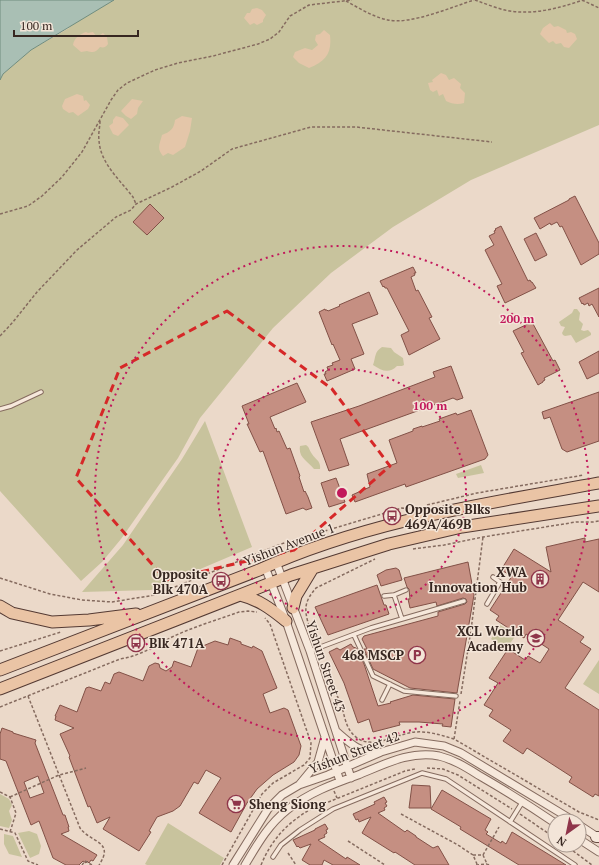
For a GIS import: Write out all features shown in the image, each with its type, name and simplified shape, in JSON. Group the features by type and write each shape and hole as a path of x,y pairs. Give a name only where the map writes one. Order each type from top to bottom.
{"main road":[{"name":"Yishun Avenue 1","path":"0,670 286,558 366,531 454,509 599,483"},
{"path":"0,689 277,581 389,544 455,529 599,506"},
{"path":"293,608 296,596 313,568"},
{"path":"240,595 254,599 272,609 286,621"},
{"path":"0,606 12,613 52,622 88,620 150,612"}],"street":[{"name":"Yishun Street 43","path":"270,565 277,581 293,608 310,651 351,778"},
{"name":"Yishun Street 43","path":"270,565 277,581 286,621 340,781"},
{"path":"335,730 354,747 367,752 381,752"},
{"path":"299,785 318,762 325,737"},
{"name":"Yishun Street 42","path":"233,865 268,808 282,795 299,785 381,752 415,742 444,746 461,753 561,813"},
{"name":"Yishun Street 42","path":"245,865 262,836 288,809 340,781 393,761 417,755 439,756 459,763 523,801 547,818"},
{"path":"587,830 598,837"},
{"path":"587,844 599,852"}],"lane":[{"path":"0,409 11,406 41,392"},
{"path":"487,604 500,582 493,576"},
{"path":"384,596 394,595 406,590"},
{"path":"394,595 402,619"},
{"path":"310,651 354,634 464,601"},
{"path":"354,634 373,676 404,691 456,696"},
{"path":"382,700 390,684"},
{"path":"273,857 280,845 333,809 422,773 446,779 575,865"},
{"path":"510,822 523,801"}],"path":[{"path":"0,214 28,206 62,178 82,152 105,109 118,90 127,83 154,70 258,44 270,39 279,32 290,16 309,5 352,0"},
{"path":"346,1 369,14 388,20 410,20 474,0 518,12 542,11 583,0 599,8"},
{"path":"100,120 98,139 100,151 107,164 123,183 136,204"},
{"path":"0,336 37,292 77,250 116,217 131,210 136,204 172,187 201,170 232,149 311,127 356,127 492,142"},
{"path":"407,550 576,522 599,521"},
{"path":"461,694 483,537"},
{"path":"0,578 50,594 82,600 112,602 155,595 281,544"},
{"path":"310,627 305,613 310,595 316,588 378,558"},
{"path":"0,707 120,659 132,657 155,648 172,637 239,612 258,612"},
{"path":"264,616 270,624 311,743 310,758"},
{"path":"0,651 66,631"},
{"path":"325,672 340,703 347,723 352,732 359,739 374,743 414,732 434,734 454,739 579,812 599,820"},
{"path":"28,696 80,828 84,834 100,842 104,848 104,857 99,865"},
{"path":"454,739 460,701"},
{"path":"424,767 443,769 458,775 547,833"},
{"path":"10,797 59,775 86,768"},
{"path":"261,865 276,838 298,816 311,809 405,771 418,768"},
{"path":"0,792 10,797 16,813 10,832"},
{"path":"401,814 458,845 472,855 476,864 488,864 483,855"},
{"path":"483,855 499,827"},
{"path":"0,830 15,833 28,861 27,865"},
{"path":"348,840 385,865"},
{"path":"288,853 296,865"},
{"path":"576,853 592,865"},
{"path":"472,855 483,855"},
{"path":"28,861 38,865"},
{"path":"82,865 85,861 92,865"}],"highlighted area":[{"path":"227,311 332,389 390,466 294,550 166,580 76,478 120,368"}],"shaded area":[{"path":"0,0 114,0 31,50 3,74 0,80"},
{"path":"114,0 599,0 599,125 471,180 393,227 331,273 273,328 200,418 178,458 121,539 102,562 81,581 0,491 0,80 3,74 31,50 69,28 71,24"},
{"path":"574,309 577,309 580,313 579,320 583,324 581,330 588,330 591,333 591,335 576,343 571,335 563,335 562,333 565,327 561,326 559,322 572,313"},
{"path":"382,347 391,348 403,358 404,365 385,371 373,365 376,353"},
{"path":"205,421 252,547 151,590 82,592 123,545 182,459"},
{"path":"306,445 319,462 320,469 314,469 300,454 300,446"},
{"path":"481,465 484,473 458,478 456,474"},
{"path":"500,625 516,635 506,649 491,639"},
{"path":"599,660 599,694 583,684"},
{"path":"0,794 9,799 12,805 9,811 12,820 9,828 0,826"},
{"path":"168,823 224,858 220,865 145,864"},
{"path":"29,831 37,834 41,846 39,854 30,858 18,833"},
{"path":"4,834 13,836 22,857 9,854 4,844"}],"sand":[{"path":"257,8 262,10 266,15 263,22 257,25 254,23 250,25 244,18 252,9"},
{"path":"550,23 554,27 558,26 566,30 567,33 571,32 575,34 577,39 569,48 564,47 561,43 556,44 553,41 549,43 540,34 543,28"},
{"path":"324,30 330,35 330,47 327,56 309,68 299,63 293,57 295,52 305,48 312,50 318,45 315,40 316,35 320,34"},
{"path":"86,32 93,32 97,37 103,33 107,37 108,44 105,47 100,47 95,52 81,52 73,45 78,37"},
{"path":"441,73 446,75 449,80 454,78 461,84 460,88 465,93 464,103 457,104 448,102 443,94 439,96 437,90 433,92 430,90 428,83 433,82 432,80"},
{"path":"77,94 83,96 84,101 86,100 90,105 88,109 78,116 73,112 69,113 63,109 62,106 65,99"},
{"path":"132,99 143,101 138,108 137,114 131,119 121,111"},
{"path":"116,116 123,118 129,125 118,136 113,134 109,126 113,123"},
{"path":"182,116 192,118 185,147 173,155 168,153 163,156 159,148 162,135 171,130 174,126 175,120"}],"building":[{"path":"575,196 599,243 599,254 581,265 562,226 560,227 557,222 551,225 550,223 540,229 534,218"},
{"path":"150,204 164,218 147,235 133,222"},
{"path":"501,226 528,281 530,280 536,288 505,303 497,286 502,284 485,250 494,245 489,236 495,233 495,229"},
{"path":"536,233 547,255 535,261 524,239"},
{"path":"413,267 416,273 414,273 415,275 411,277 416,291 418,290 432,317 429,318 440,339 409,355 401,335 409,331 387,288 384,286 383,287 380,281"},
{"path":"599,288 599,317 592,304 589,306 588,303 584,305 579,298"},
{"path":"369,292 378,314 352,324 364,354 351,359 355,369 327,381 324,374 326,374 325,372 328,370 327,367 340,360 333,344 332,345 319,312 325,309 328,311"},
{"path":"532,322 553,361 555,360 560,370 544,378 545,380 538,385 521,353 524,352 513,331"},
{"path":"599,351 599,373 587,379 579,362"},
{"path":"451,366 463,398 457,400 453,398 340,439 349,465 329,471 311,422 359,406 435,377 433,372"},
{"path":"297,383 306,402 270,417 275,429 276,428 277,432 279,431 287,449 290,448 304,492 305,491 312,508 306,510 303,508 286,514 263,451 260,452 247,424 249,424 242,406"},
{"path":"599,392 599,441 567,452 562,449 550,417 544,419 542,412"},
{"path":"471,410 488,455 485,459 406,487 405,484 355,502 352,495 370,487 367,474 397,463 389,440 413,431 413,429 440,421 439,419"},
{"path":"336,478 345,502 329,507 321,483"},
{"name":"XCL World Academy","path":"585,538 585,542 599,539 599,592 583,582 558,620 584,637 580,642 591,649 565,688 599,710 599,796 595,794 593,797 569,782 572,777 527,748 523,754 503,741 511,730 489,716 493,710 484,705 498,683 489,678 508,649 525,660 528,656 540,663 549,649 526,634 524,638 496,620 499,616 490,610 512,576 501,570 514,549 551,572 546,547"},
{"name":"468 MSCP","path":"468,562 474,595 457,693 410,688 373,669 364,649 367,649 362,639 364,636 438,616 438,612 465,604 467,602 466,599 463,598 437,606 436,602 410,608 408,599 410,599 409,589 404,578"},
{"path":"396,568 399,570 402,580 381,586 377,575 386,570"},
{"path":"377,585 389,614 328,635 315,607"},
{"path":"230,638 241,642 241,644 252,648 253,646 262,651 277,688 263,694 270,713 284,708 288,710 301,746 299,755 294,762 273,775 257,789 247,803 231,832 199,813 221,778 206,770 198,784 194,782 180,806 173,811 157,817 149,831 151,832 139,851 103,829 110,817 97,823 90,806 88,807 69,757 70,756 60,734 74,728 55,720 55,716 60,705 77,712 86,688 89,687 101,691 105,682 110,684 114,674 119,672 143,681 149,666 155,663 159,664 160,668 166,671 172,667 174,661 191,667 198,648 215,641 228,645"},
{"path":"351,644 356,648 364,664 378,706 413,695 455,699 451,727 442,726 443,724 399,722 400,725 373,732 369,719 358,723 344,683 329,652 337,648 340,650"},
{"path":"2,728 36,740 35,743 69,827 69,831 61,834 97,855 93,861 91,860 89,863 87,861 86,863 83,861 79,865 66,865 53,858 39,821 31,825 6,761 0,759 0,734","holes":["38,776 44,793 30,798 24,782"]},
{"path":"412,785 430,786 431,808 409,808"},
{"path":"442,790 491,819 485,830 488,832 486,834 501,843 502,841 506,844 512,832 566,865 519,865 460,829 461,827 431,809"},
{"path":"384,797 387,802 385,803 387,806 384,808 385,810 378,813 405,832 407,830 433,848 438,846 449,865 415,865 362,833 371,817 359,822 353,814 375,804 374,802"},
{"path":"325,824 328,829 326,830 327,833 324,835 325,837 318,840 346,859 347,857 360,865 333,865 324,860 322,865 310,865 302,860 311,844 300,848 298,846 297,847 293,840"}],"place":[{"name":"Opposite Blks 469A/469B","path":"392,516"},
{"name":"XWA Innovation Hub","path":"540,579"},
{"name":"Opposite Blk 470A","path":"221,581"},
{"name":"XCL World Academy","path":"536,638"},
{"name":"Blk 471A","path":"136,643"},
{"name":"468 MSCP","path":"417,655"},
{"name":"Sheng Siong","path":"236,804"}]}
